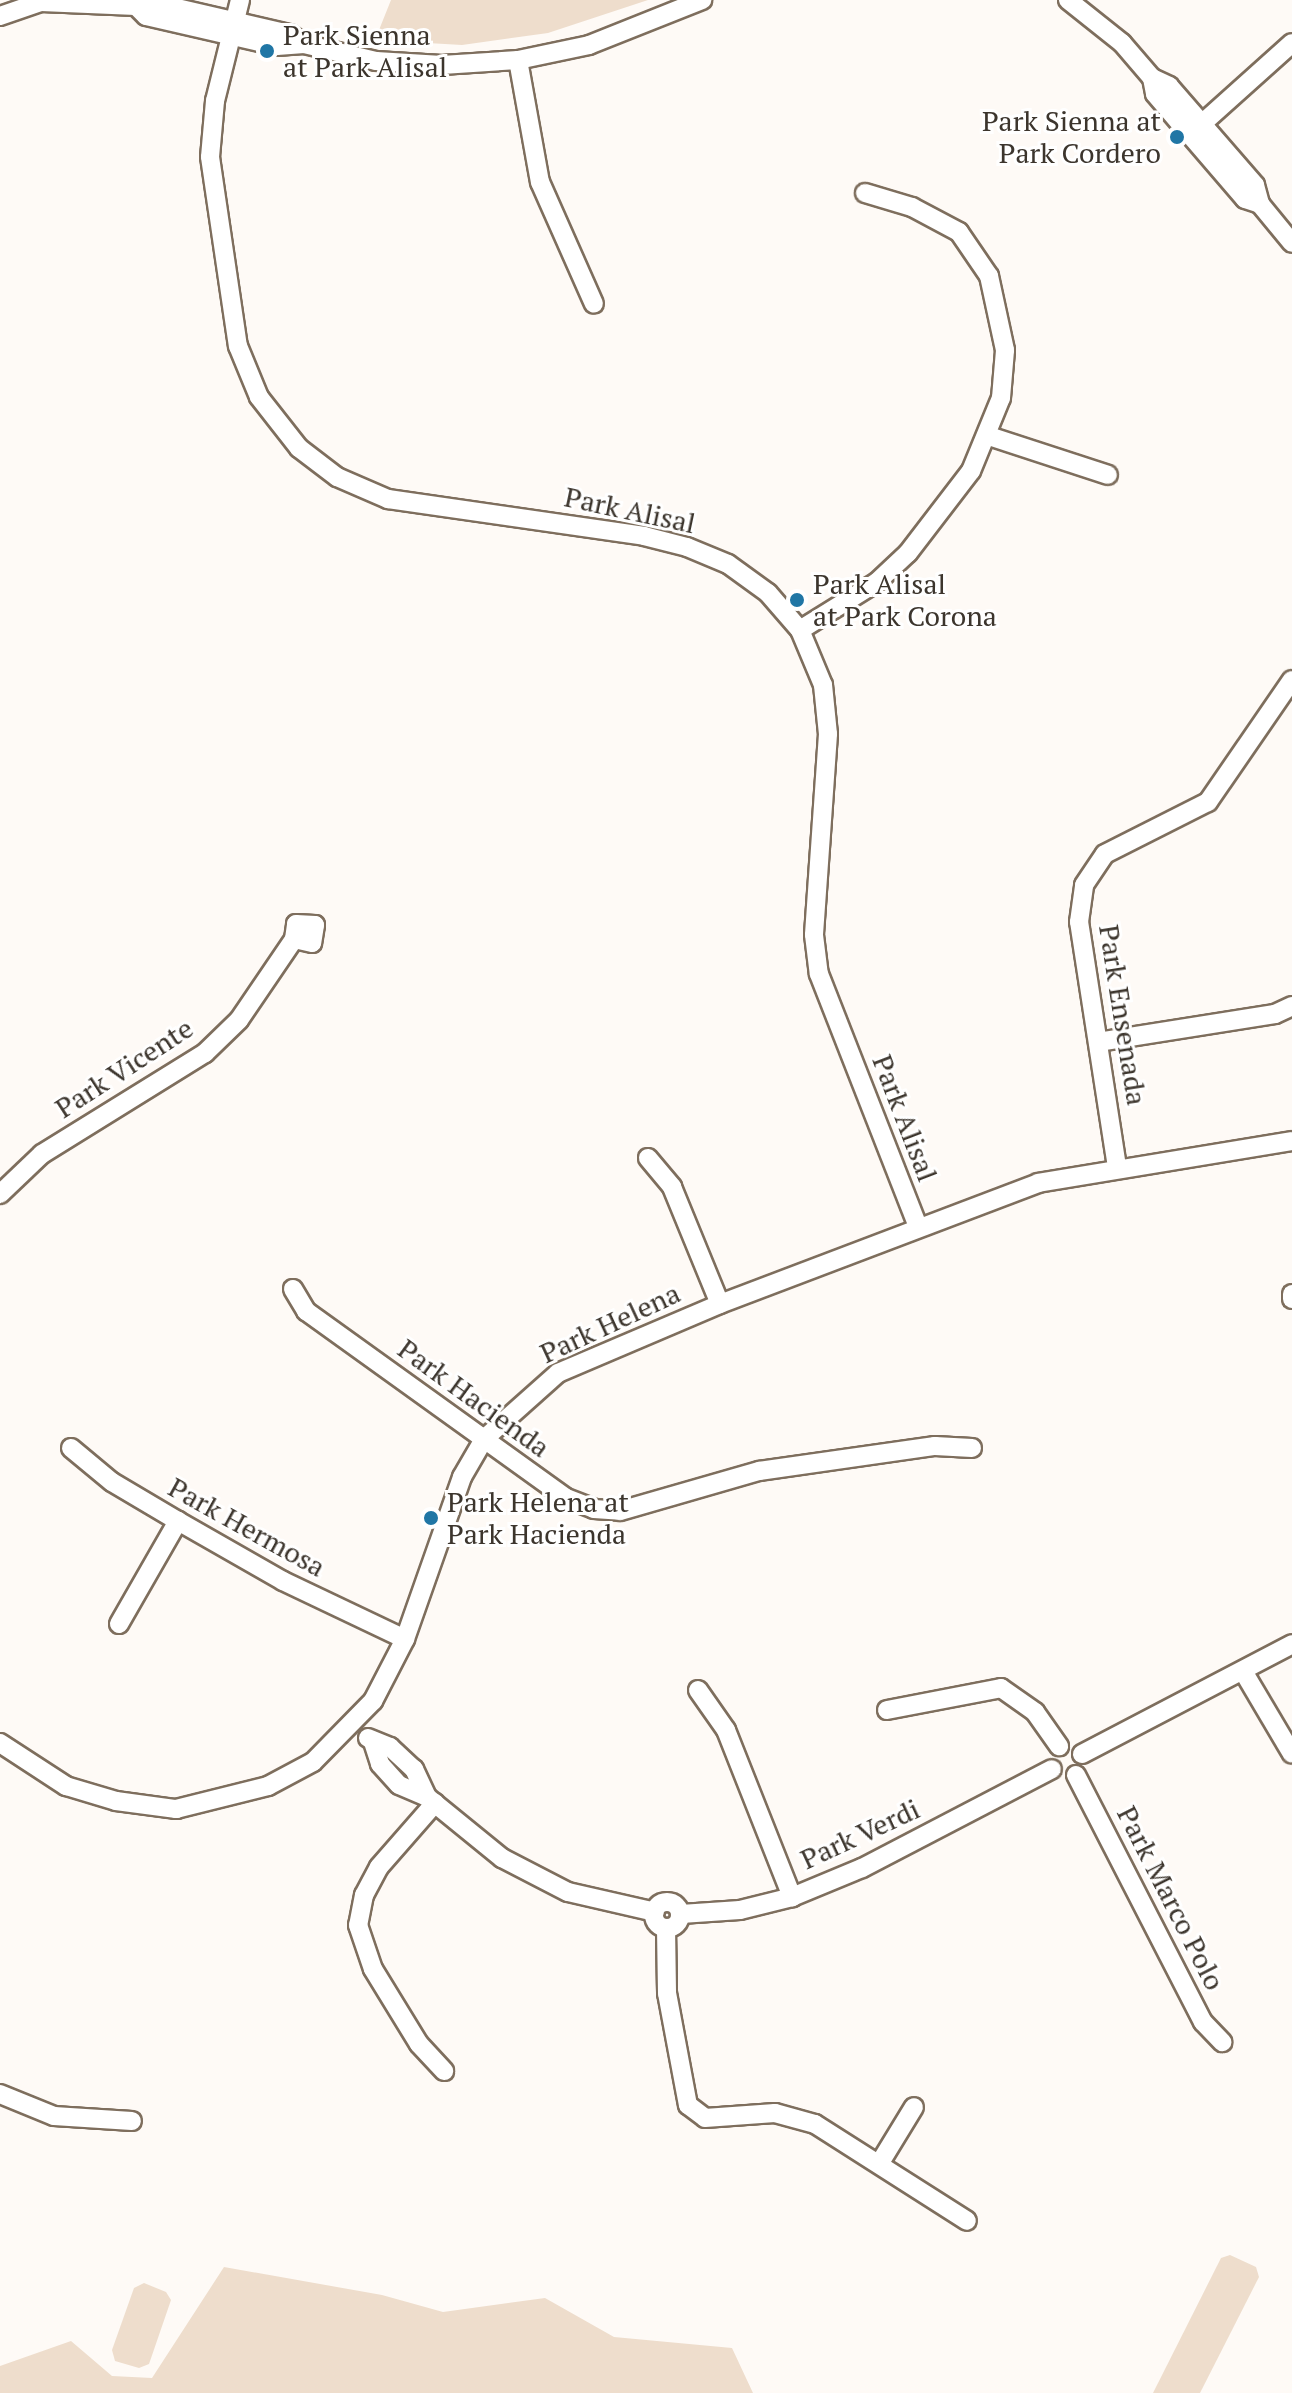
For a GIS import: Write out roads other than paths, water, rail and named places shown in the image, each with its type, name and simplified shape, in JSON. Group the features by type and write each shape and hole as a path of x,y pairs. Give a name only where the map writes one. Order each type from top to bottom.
{"street":[{"name":"Park Alisal","path":"240,0 231,28 210,157 238,346 259,397 299,448 337,477 388,499 644,536 687,547 728,564 768,593 800,630 823,685 828,734 814,935 819,974 918,1227"},
{"path":"0,16 41,2 136,6 146,16 231,28 277,46 304,44 389,62 442,65 518,60 589,45 702,0"},
{"path":"1068,0 1095,7 1152,78 1155,94 1197,129 1245,199 1260,204 1292,243"},
{"path":"1197,129 1292,43"},
{"path":"518,60 540,182 594,304"},
{"path":"800,630 877,582 908,553 971,471 989,436 1001,398 1005,350 989,276 959,232 912,207 865,193"},
{"path":"989,436 1108,475"},
{"name":"Park Ensenada","path":"1117,1167 1079,922 1092,868 1105,854 1208,802 1292,680"},
{"name":"Park Vicente","path":"0,1194 42,1154 205,1053 239,1020 294,939"},
{"path":"1098,1042 1275,1014 1292,1006"},
{"name":"Park Helena","path":"0,1743 21,1761 66,1786 116,1801 176,1809 268,1786 313,1762 354,1725 386,1679 405,1639 462,1477 484,1439 522,1400 558,1373 720,1304 1038,1183 1117,1167 1292,1141"},
{"path":"648,1158 672,1187 720,1304"},
{"name":"Park Hacienda","path":"293,1289 306,1311 566,1498 594,1509 620,1511 759,1471 935,1446 972,1448"},
{"name":"Park Hermosa","path":"71,1448 112,1482 178,1521 283,1581 405,1639"},
{"path":"119,1624 178,1521"},
{"path":"1059,1746 1050,1759 1052,1769 1066,1778 1076,1775 1082,1754 1292,1644"},
{"path":"1243,1671 1292,1754"},
{"path":"887,1710 1001,1688 1035,1712 1059,1746"},
{"path":"698,1690 726,1730 792,1897"},
{"name":"Park Verdi","path":"354,1725 373,1742 390,1747 407,1763 431,1800"},
{"name":"Park Verdi","path":"373,1742 380,1764 392,1778 431,1800 502,1858 568,1892 655,1912 669,1902 681,1914 740,1910 792,1897 862,1868 1052,1769"},
{"path":"1059,1746 1074,1746 1082,1754"},
{"path":"392,1778 407,1763"},
{"name":"Park Marco Polo","path":"1076,1775 1203,2022 1222,2042"},
{"path":"431,1800 379,1867 364,1895 358,1925 373,1969 419,2044 444,2071"},
{"path":"655,1912 656,1921 666,1928"},
{"path":"666,1928 678,1922 681,1914"},
{"path":"666,1928 667,1993 688,2105 705,2118 775,2113 815,2124 881,2161 967,2221"},
{"path":"0,2094 54,2116 132,2121"},
{"path":"881,2161 914,2107"}],"place":[{"name":"Park Sienna at Park Alisal","path":"267,51"},
{"name":"Park Sienna at Park Cordero","path":"1177,137"},
{"name":"Park Alisal at Park Corona","path":"797,600"},
{"name":"Park Helena at Park Hacienda","path":"431,1518"}]}
